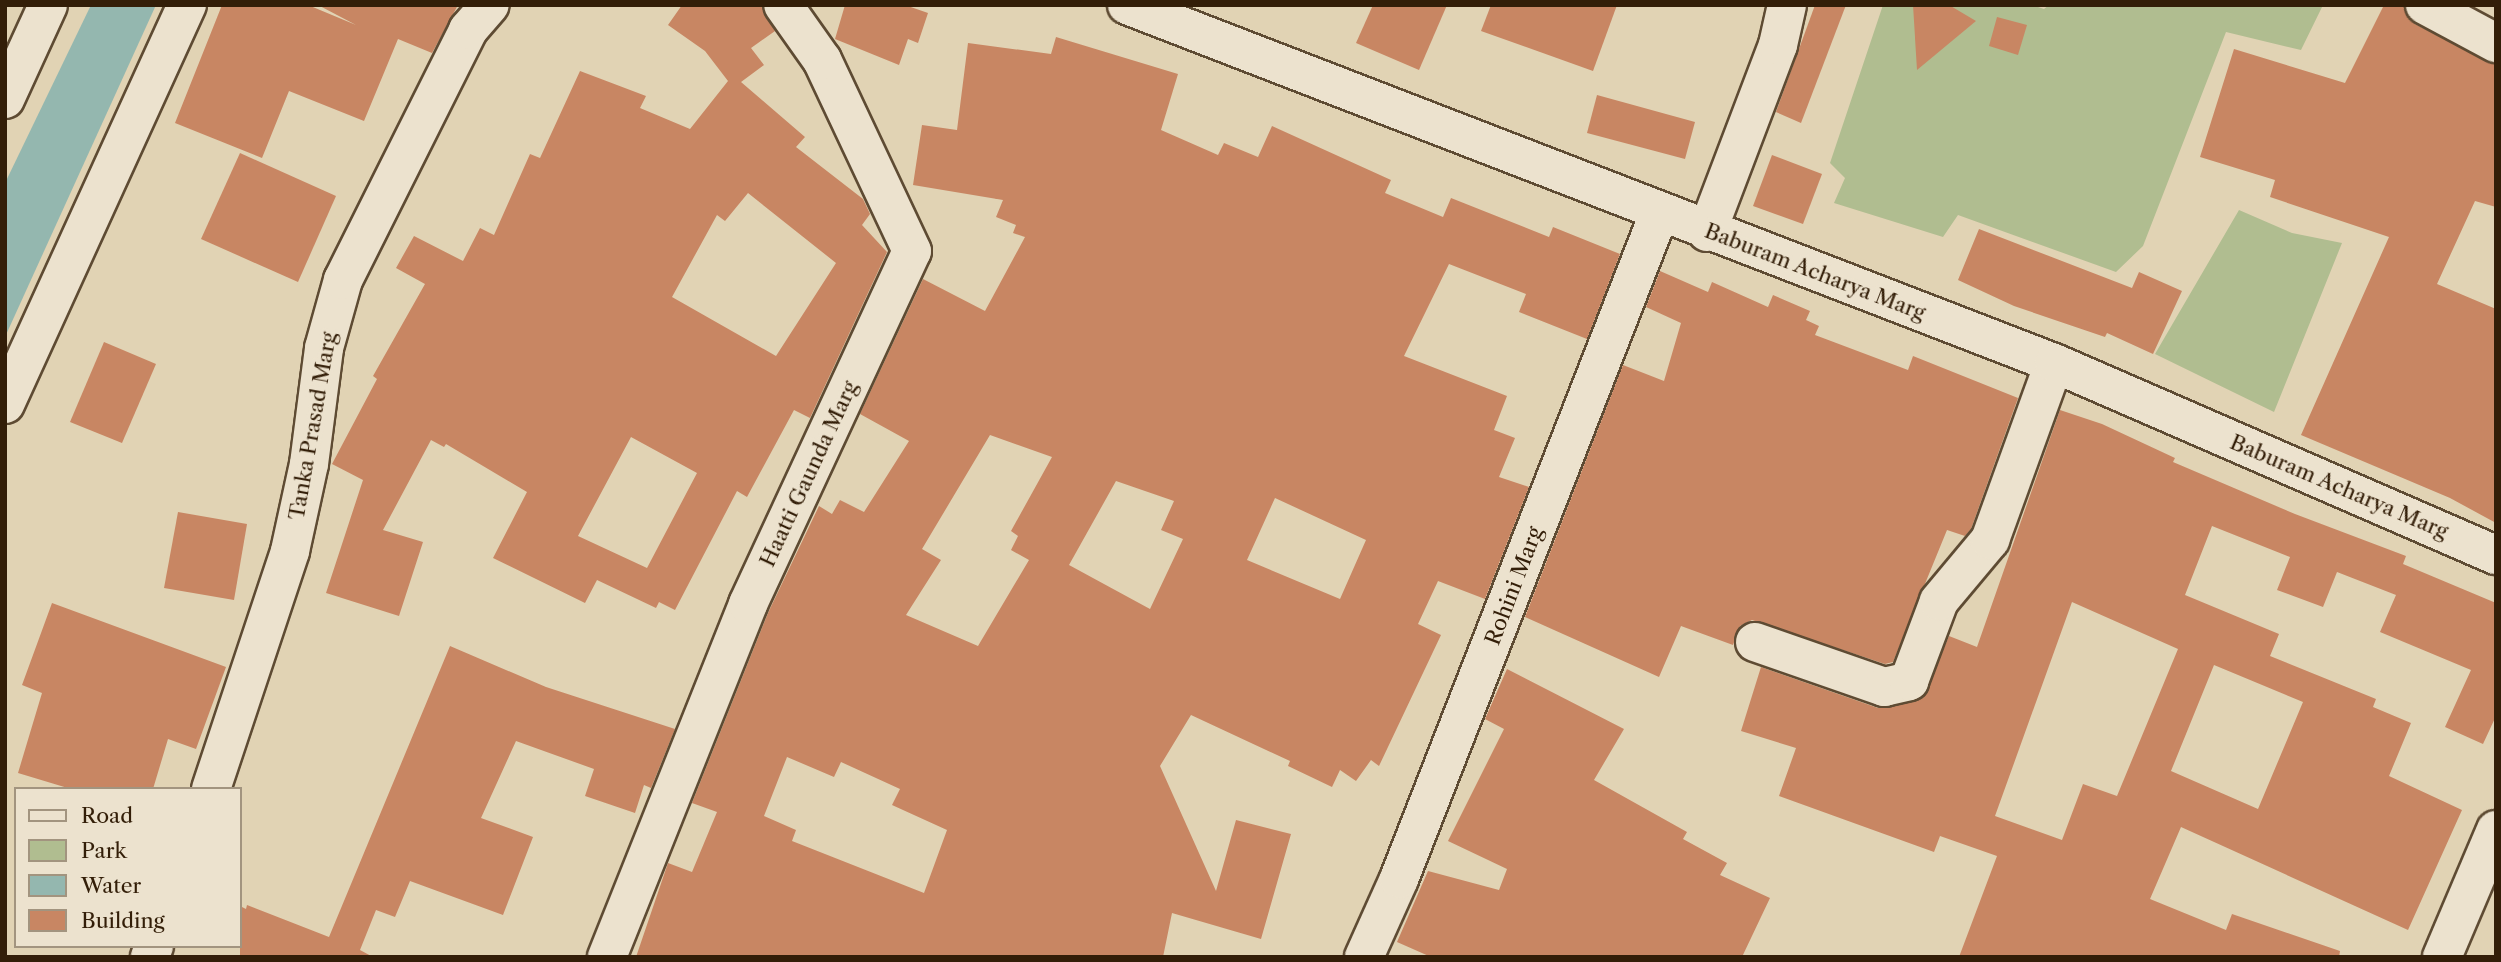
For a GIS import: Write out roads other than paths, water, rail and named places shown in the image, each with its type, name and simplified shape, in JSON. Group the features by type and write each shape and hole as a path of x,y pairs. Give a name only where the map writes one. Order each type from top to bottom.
{"street":[{"path":"5,99 48,5"},
{"path":"5,404 187,5"},
{"name":"Tanka Prasad Marg","path":"212,787 290,551 309,464 324,348 344,281 468,30 490,5"},
{"name":"Haatti Gaunda Marg","path":"607,957 748,604 912,251 822,60 783,5"},
{"name":"Baburam Acharya Marg","path":"1127,5 1659,214 2054,363 2496,555"},
{"path":"1707,232 1778,45 1787,5"},
{"path":"2425,5 2496,43"},
{"name":"Rohini Marg","path":"1364,957 1404,866 1659,214"},
{"path":"1755,642 1884,687 1909,681 1940,601 1990,540 2054,363"},
{"path":"2442,957 2496,830"}],"water":[{"path":"91,5 156,5 5,337 5,183"}]}
